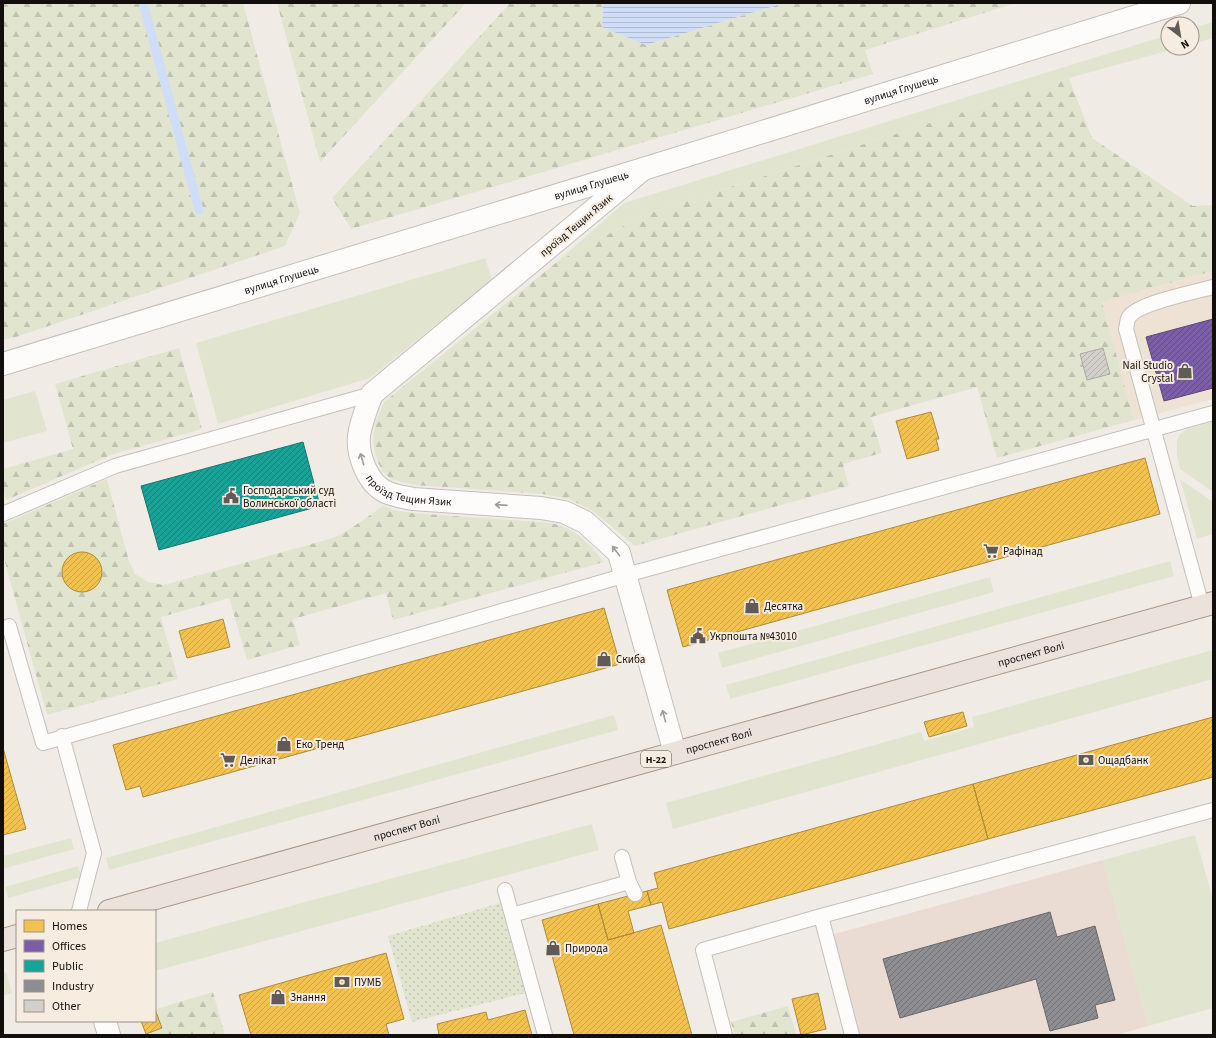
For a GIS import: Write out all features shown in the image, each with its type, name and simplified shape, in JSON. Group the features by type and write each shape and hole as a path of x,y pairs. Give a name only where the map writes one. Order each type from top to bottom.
{"main road":[{"name":"проспект Волі","path":"113,910 1208,604"},
{"path":"3,940 16,936"}],"street":[{"name":"вулиця Глушець","path":"3,364 643,169 1179,3"},
{"name":"проїзд Тещин Язик","path":"643,169 372,394 363,417 359,436 360,451 365,467 372,481 384,492 413,499 541,508 564,512 585,522 619,553 674,753"},
{"path":"105,1022 109,1035"}],"lane":[{"path":"1208,604 1153,429 1126,329 1128,318 1135,311 1146,306 1213,287"},
{"path":"3,514 115,466 372,394"},
{"path":"9,626 43,743 62,736 271,678 626,575 1213,413"},
{"path":"62,736 94,853 79,910"},
{"path":"725,1035 703,950 821,916 1213,810"},
{"path":"512,916 632,888 622,857"},
{"path":"505,890 545,1035"},
{"path":"821,916 852,1035"}],"shaded area":[{"path":"1213,271 1213,399 1134,420 1102,302"},
{"path":"1103,860 1148,1026 1116,1035 859,1035 831,935"}],"green space":[{"path":"3,3 243,3 300,213 285,246 19,336 3,340"},
{"path":"277,3 466,3 320,162"},
{"path":"510,3 603,3 602,27 646,45 784,3 1016,3 865,50 873,74 351,229 332,198"},
{"path":"1213,22 1213,38 1200,42 1200,26"},
{"path":"1160,37 1160,53 1069,78 644,215 557,262 624,203"},
{"path":"1069,78 1092,138 1193,206 1213,205 1213,271 1102,302 1134,420 997,458 977,387 871,417 882,453 843,464 849,486 635,546 593,511 569,499 543,494 415,485 391,479 383,472 374,449 373,437 376,421 384,402 557,262 644,215"},
{"path":"485,258 492,279 370,378 218,424 196,343"},
{"path":"179,348 202,429 111,455 6,500 3,489 3,469 73,449 55,384"},
{"path":"35,391 47,431 3,443 3,400"},
{"path":"1213,422 1213,492 1180,469 1177,456 1177,441 1180,434 1187,429"},
{"path":"107,479 129,561 135,574 148,582 164,585 333,538 350,529 383,506 394,510 412,513 556,524 565,527 578,535 604,562 393,620 386,593 293,619 300,645 247,660 229,598 161,617 178,679 47,715 3,555 3,524"},
{"path":"1180,479 1213,502 1213,534 1197,539"},
{"path":"1170,561 1174,576 730,699 726,685"},
{"path":"990,577 994,592 722,668 718,653"},
{"path":"1213,650 1213,679 673,829 666,803 921,732 924,741 974,727 972,717"},
{"path":"614,715 618,730 109,870 106,858"},
{"path":"592,824 599,850 156,971 156,943"},
{"path":"1195,835 1213,900 1213,1008 1148,1026 1103,860"},
{"path":"71,838 74,849 3,869 3,856"},
{"path":"78,866 82,877 8,898 5,887"},
{"path":"500,903 526,993 412,1022 388,936"},
{"path":"6,972 12,993 3,996 3,973"},
{"path":"213,992 225,1035 146,1035 163,1028 156,1009"},
{"path":"788,1006 796,1035 735,1035 731,1022"}],"water":[{"path":"603,3 784,3 646,45 602,27"}],"building: Homes":[{"path":"931,412 939,439 936,439 939,450 907,459 896,421"},
{"path":"1145,458 1160,514 683,647 667,590"},
{"path":"82,552 90,554 96,558 100,564 102,572 100,580 96,586 90,590 82,592 74,590 68,586 64,580 62,572 64,564 68,558 74,554"},
{"path":"604,608 620,664 143,797 140,786 126,790 113,745"},
{"path":"223,619 230,647 187,658 179,631"},
{"path":"963,712 967,726 929,737 924,722"},
{"path":"1213,717 1213,777 988,839 973,784"},
{"path":"3,748 26,829 3,835"},
{"path":"973,784 988,839 669,929 662,902 651,905 647,891 658,888 654,873"},
{"path":"647,891 651,905 628,911 634,933 608,940 598,904"},
{"path":"598,904 608,940 661,925 692,1035 574,1035 542,920"},
{"path":"386,953 404,1019 386,1024 389,1035 251,1035 239,995"},
{"path":"818,993 826,1029 801,1035 792,999"},
{"path":"525,1010 532,1035 439,1035 437,1024 486,1012 488,1020"},
{"path":"156,1012 162,1028 146,1034 141,1022 156,1022"}],"building: Offices":[{"path":"1213,319 1213,388 1164,401 1146,337"}],"building: Public":[{"name":"Господарський суд Волинської області","path":"303,442 320,506 159,550 141,486"}],"building: Industry":[{"path":"1050,912 1057,937 1095,926 1115,1000 1095,1005 1098,1018 1050,1031 1036,979 900,1018 883,959"}],"building: Other":[{"path":"1103,348 1110,374 1087,380 1080,354"}],"waterway":[{"path":"143,3 199,210"}],"place":[{"name":"Nail Studio Crystal","path":"1185,371"},
{"name":"Господарський суд Волинської області","path":"231,496"},
{"name":"Рафінад","path":"991,551"},
{"name":"Десятка","path":"752,606"},
{"name":"Укрпошта №43010","path":"698,636"},
{"name":"Скиба","path":"604,659"},
{"name":"Еко Тренд","path":"284,744"},
{"name":"Делікат","path":"228,760"},
{"name":"Ощадбанк","path":"1086,760"},
{"name":"Природа","path":"553,948"},
{"name":"ПУМБ","path":"342,982"},
{"name":"Знання","path":"278,997"}]}
